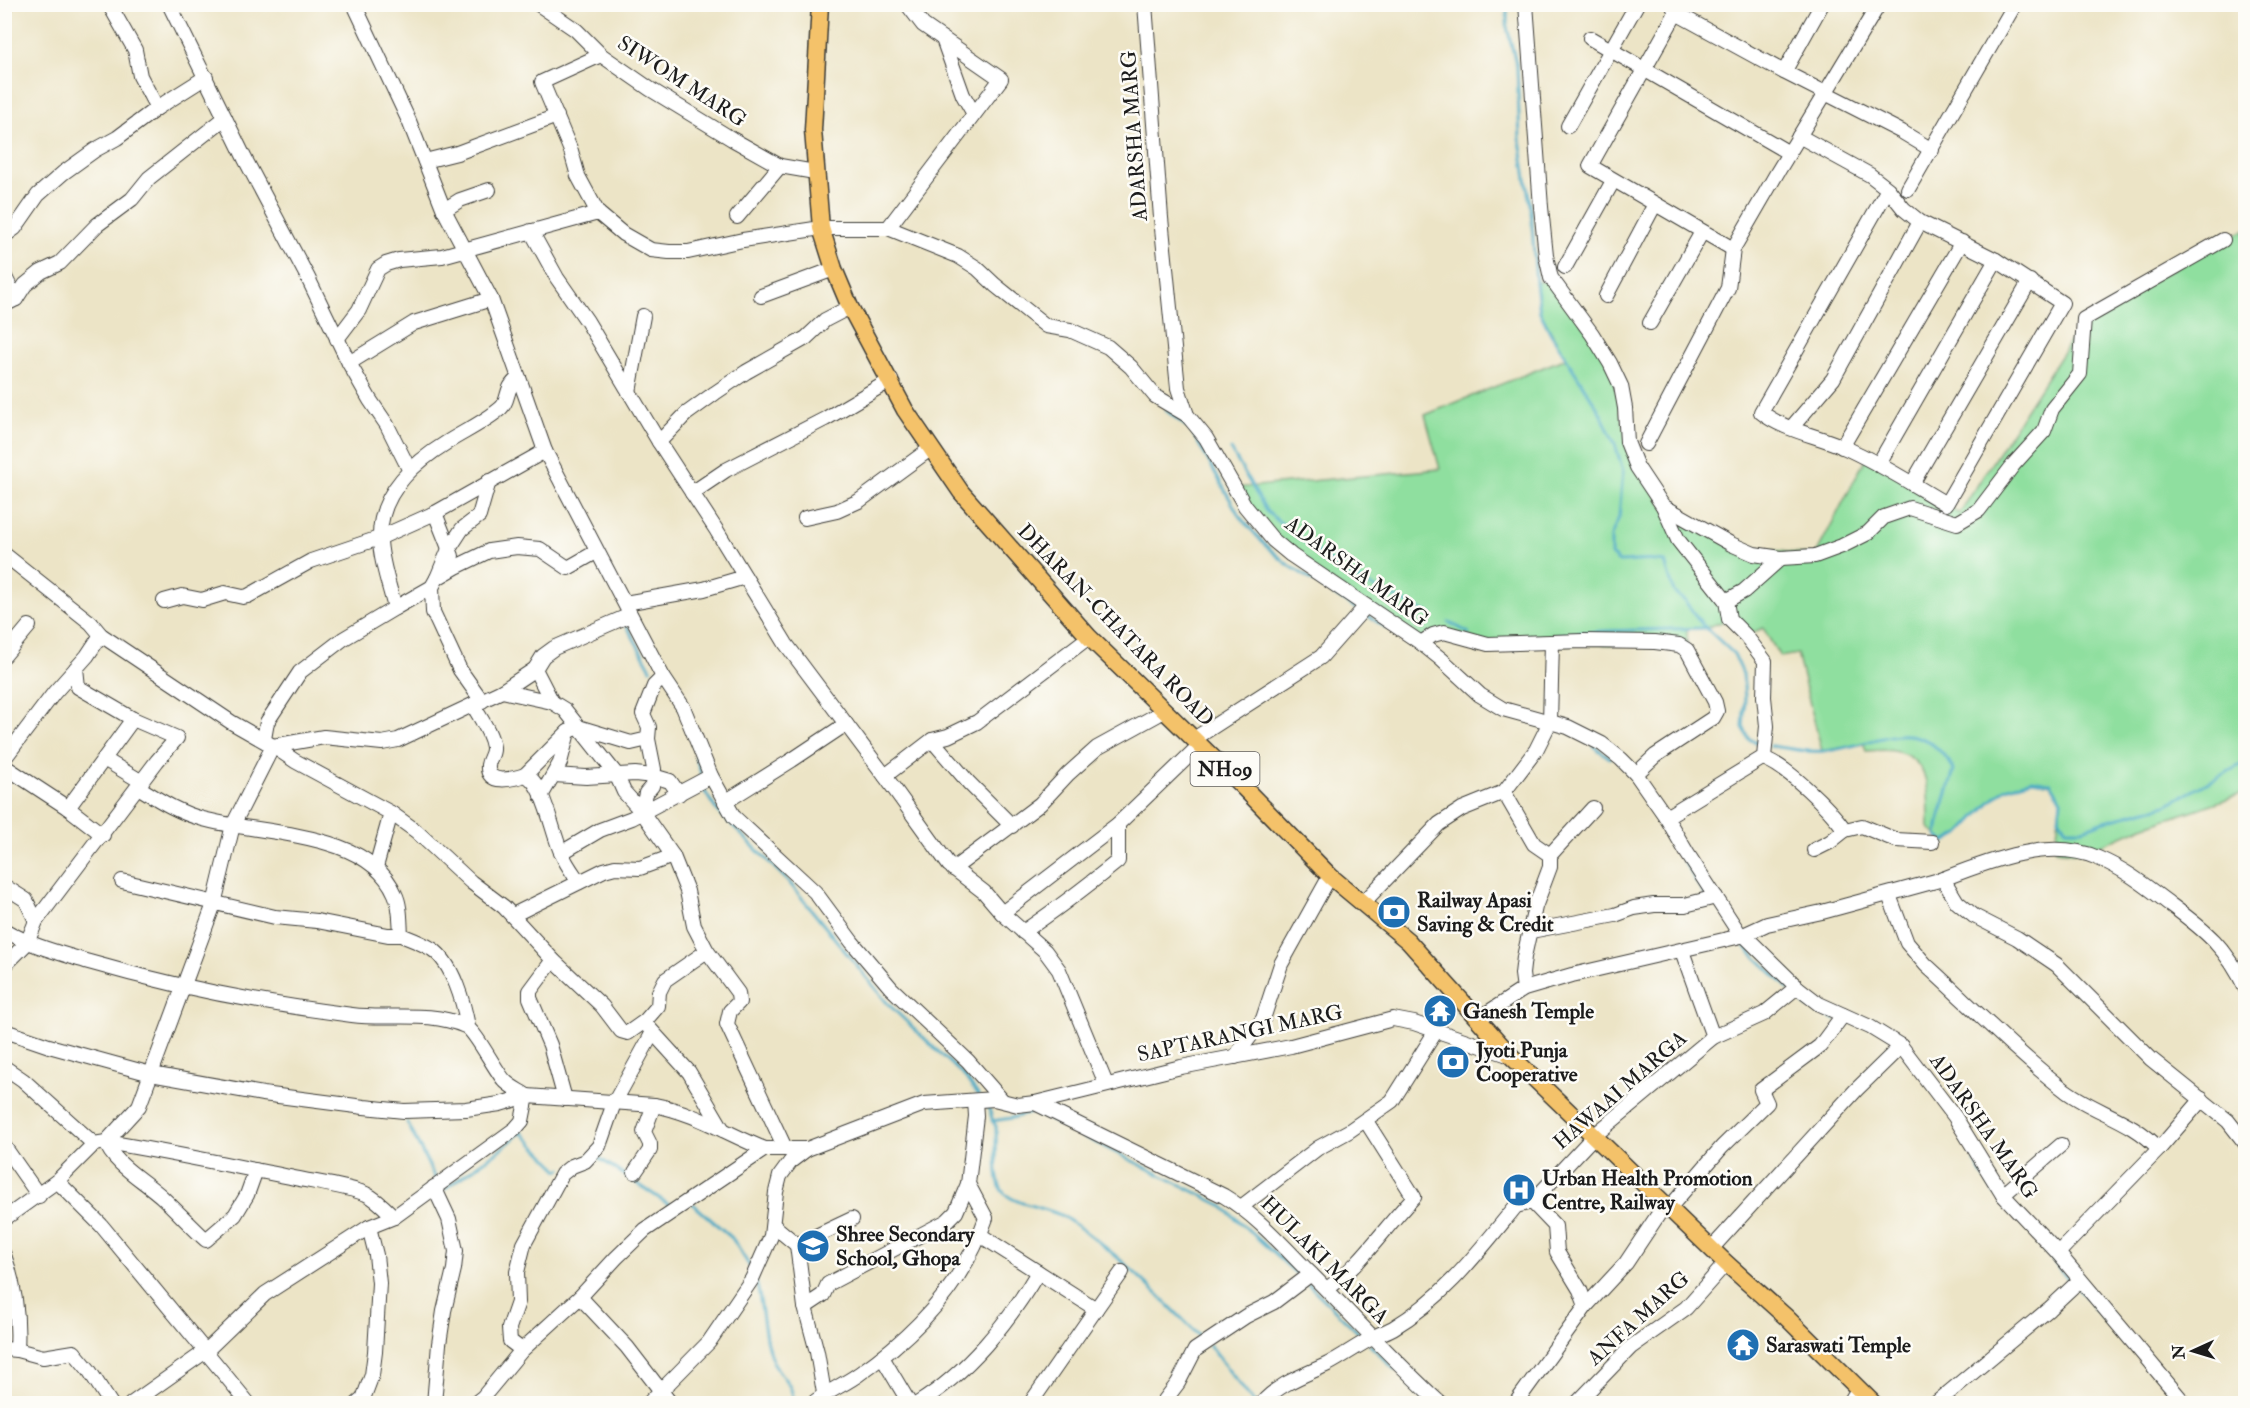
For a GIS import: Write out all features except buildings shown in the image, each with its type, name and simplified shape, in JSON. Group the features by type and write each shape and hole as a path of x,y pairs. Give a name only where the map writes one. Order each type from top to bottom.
{"main road":[{"name":"DHARAN-CHATARA ROAD","path":"820,4 813,130 821,228 834,269 850,307 905,410 961,492 1089,637 1330,876 1408,941 1511,1056 1726,1263 1786,1317 1874,1404"}],"street":[{"path":"109,4 135,50 140,76 157,108"},
{"path":"169,4 244,159 286,236 349,363 387,425 409,469"},
{"path":"354,4 409,121 444,210 490,299 545,451 663,677 683,707 711,776 725,802 734,817 815,892 852,942 891,988 968,1061 988,1100 976,1116 968,1184 956,1212 947,1221 828,1284 823,1295 805,1307"},
{"name":"SIWOM MARG","path":"537,4 576,30 602,55 660,95 732,139 780,166 815,172"},
{"path":"888,228 1000,79 923,25 907,4"},
{"name":"ADARSHA MARG","path":"1145,4 1174,364 1178,388 1187,415 1206,438 1245,506 1258,523 1292,555 1421,643 1480,695 1503,709 1568,726 1602,744 1621,759 1636,774 1666,817 1687,853 1742,935 1797,987 1819,1004 1870,1027 1901,1046 1955,1117 2003,1195 2058,1253 2178,1401"},
{"path":"1526,4 1541,207 1546,256 1551,278 1610,363 1621,387 1627,442 1637,467 1663,506 1678,540 1726,601 1729,619 1746,636 1765,661 1765,749 1771,760 1797,780 1836,817 1845,830"},
{"path":"1568,126 1637,4"},
{"path":"1784,72 1822,4"},
{"path":"1646,444 1728,288 1734,249 1879,4"},
{"path":"1908,189 2012,6"},
{"path":"1734,249 1590,166 1645,69 1674,9 1784,72 1902,132 1932,150"},
{"path":"1590,38 1789,153"},
{"path":"943,39 963,94 974,114"},
{"path":"602,55 542,82 571,151 578,176 598,213 624,234 651,250 688,252 743,240 821,228 888,228 958,256 977,268 1026,311 1047,326 1070,330 1107,346 1131,367 1155,396 1187,415"},
{"path":"4,236 15,228 38,195 63,173 206,77"},
{"path":"425,160 457,153 557,116"},
{"path":"10,302 41,272 60,263 97,225 132,199 149,178 225,117"},
{"path":"1799,136 1870,175 1888,189 1904,209 1920,222 1995,260 2062,303 1946,504 1842,447 1772,421 1761,412 1888,189"},
{"path":"737,217 780,166"},
{"path":"1565,267 1613,181"},
{"path":"444,210 460,200 489,190"},
{"path":"1606,296 1655,204"},
{"path":"337,339 359,310 378,269 399,260 442,256 598,213"},
{"path":"1792,427 1833,379 1920,222"},
{"path":"531,231 557,278 587,321 659,442 786,644 953,869 984,892 1002,913 1045,951 1059,970 1106,1084"},
{"path":"1650,322 1702,232"},
{"path":"1663,506 1731,544 1754,554 1781,558 1815,556 1842,546 1868,533 1884,517 1910,508 1957,523 1979,510 2014,464 2044,431 2052,408 2080,374 2084,319 2223,240"},
{"path":"1842,447 1962,242"},
{"path":"1878,465 1995,260"},
{"path":"761,296 834,269"},
{"path":"4,275 10,302"},
{"path":"1912,484 2030,281"},
{"path":"349,363 414,323 490,299"},
{"path":"659,442 686,414 715,393 746,372 806,338 825,320 850,307"},
{"path":"629,392 643,316"},
{"path":"395,608 379,538 385,504 409,469 502,407 511,383 519,378"},
{"path":"692,493 726,470 825,419 891,380"},
{"path":"805,518 837,511 859,501 930,449"},
{"path":"164,601 182,596 202,600 225,593 248,596 311,561 379,538 435,513 545,451"},
{"path":"489,481 479,516 462,530 449,549 435,582 433,612 490,735 493,752 488,766 489,772 495,778 502,781 525,775 573,730"},
{"path":"435,513 456,567"},
{"path":"4,1219 57,1181 139,1106 214,904 233,825 268,743 267,722 300,672 343,639 456,567 489,551 517,547 540,549 568,568 596,552"},
{"path":"4,554 91,623 101,635 231,722 295,761 391,813 425,838 471,882 513,915 553,960 602,1006 621,1031 628,1033 645,1021 658,1006 659,992 665,980 707,951"},
{"path":"1726,601 1744,591 1781,558"},
{"path":"268,743 324,737 382,743 398,740 502,691 535,669 543,656 554,648 627,609 745,577"},
{"path":"1002,913 1119,824 1197,742 1321,657 1366,606"},
{"path":"4,656 29,626"},
{"path":"1421,643 1433,635 1444,632 1488,644 1655,642 1679,645 1687,650 1718,711 1713,718 1655,756 1636,774"},
{"path":"4,759 101,635"},
{"path":"885,776 932,740 948,736 977,722 1089,637"},
{"path":"1363,903 1439,824 1462,809 1504,792 1536,750 1550,722 1552,642"},
{"path":"4,966 27,943 36,921 177,738 133,719 78,687 76,669"},
{"path":"535,669 552,702"},
{"path":"642,812 646,793 652,786 654,769 648,739 650,728 643,714 654,686 663,677"},
{"path":"502,691 552,702 565,710 573,730 616,774 624,792 642,812 673,856 687,891 694,926 707,951 738,993 739,1002 730,1011 727,1024 785,1148"},
{"path":"953,869 1040,804 1097,748 1157,715 1163,709"},
{"path":"68,808 133,719"},
{"path":"725,802 846,724"},
{"path":"573,730 631,743 648,739"},
{"path":"541,796 560,763 573,730"},
{"path":"932,740 969,783 1012,826"},
{"path":"1666,817 1765,749"},
{"path":"104,759 171,807 203,819 316,840 361,856 376,867 396,896 401,934"},
{"path":"4,766 103,834"},
{"path":"525,775 533,780 561,853 579,882"},
{"path":"554,775 653,776 670,781 679,794"},
{"path":"561,853 600,830 679,794 711,776"},
{"path":"1504,792 1534,844 1550,855"},
{"path":"1524,989 1522,974 1535,907 1550,867 1550,855 1593,808"},
{"path":"376,867 391,813"},
{"path":"1023,932 1072,899 1083,887 1118,861 1119,824"},
{"path":"1814,850 1830,842 1845,830 1862,826 1896,840 1932,842"},
{"path":"1478,1019 1524,989 1572,975 1682,951 1742,935 1767,924 1889,895 1943,879 1987,862 2055,850 2097,857 2139,881 2214,940 2228,955 2246,989"},
{"path":"513,915 615,867 639,868 673,856"},
{"path":"1235,1057 1263,1019 1281,964 1330,876"},
{"path":"1943,879 1958,902 1974,916 2018,938 2057,965 2151,1059 2228,1121 2246,1144"},
{"path":"122,881 275,918 317,921 388,935 401,934 434,950 446,965 464,1001 468,1027 505,1082 527,1096"},
{"path":"4,886 26,900 36,921"},
{"path":"1889,895 1907,943 1926,965 2068,1092 2133,1126 2159,1149"},
{"path":"1531,931 1615,915 1634,908 1654,905 1685,905 1716,897"},
{"path":"4,930 27,943 130,974 183,986 355,1016 428,1017 468,1027"},
{"name":"HAWAAI MARGA","path":"1262,1403 1271,1392 1330,1363 1415,1313 1453,1281 1516,1206 1532,1202 1595,1135 1713,1037 1682,951"},
{"path":"553,960 530,991 530,998 550,1045 566,1099"},
{"path":"1713,1037 1764,1014 1797,987"},
{"path":"1515,1404 1586,1306 1626,1263 1668,1205 1767,1103 1761,1090 1820,1046 1843,1015"},
{"name":"SAPTARANGI MARG","path":"807,1149 924,1104 988,1100 1018,1105 1035,1103 1181,1067 1291,1046 1393,1019 1414,1023 1511,1056"},
{"path":"645,1021 652,1034 689,1072 723,1130"},
{"path":"1241,1207 1318,1148 1365,1121 1392,1101 1436,1031"},
{"path":"4,1033 8,1032 49,1046 151,1074 263,1094 404,1111 466,1109 500,1104 527,1096 654,1106 675,1109 765,1149 807,1149"},
{"path":"522,1350 510,1341 509,1328 518,1302 517,1272 524,1244 562,1174 572,1166 585,1161 599,1146 614,1103 652,1034"},
{"path":"1712,1248 1856,1090 1901,1046"},
{"path":"4,1067 100,1143 161,1196 206,1240 235,1215 247,1195 256,1170"},
{"path":"131,1404 206,1351 265,1294 369,1227 394,1217 515,1129 522,1121 527,1096"},
{"path":"2058,1253 2159,1149 2202,1099"},
{"name":"HULAKI MARGA","path":"1035,1103 1241,1207 1327,1289 1372,1338 1442,1404"},
{"path":"635,1172 650,1150 650,1144 644,1132 654,1106"},
{"path":"1327,1289 1360,1260 1378,1240 1392,1219 1414,1197 1365,1121"},
{"path":"100,1143 256,1170 366,1194 394,1217"},
{"path":"2003,1195 2061,1145"},
{"path":"4,1146 39,1196"},
{"path":"474,1404 483,1397 522,1350 580,1297 645,1230 765,1149"},
{"path":"648,1404 661,1388 709,1342 754,1275 764,1257 773,1225 780,1176 791,1161 807,1149"},
{"path":"57,1181 101,1225 249,1404"},
{"path":"812,1404 882,1357 935,1307 954,1282 980,1235 986,1218 968,1184"},
{"path":"434,1187 449,1220 456,1251 441,1333 434,1404"},
{"path":"1532,1202 1555,1226 1557,1252 1580,1290 1586,1306"},
{"path":"797,1245 852,1219"},
{"path":"773,1225 797,1245 805,1307 817,1352 824,1394"},
{"path":"357,1404 363,1399 372,1375 375,1343 379,1283 376,1255 369,1227"},
{"path":"980,1235 1096,1309"},
{"path":"4,1255 13,1281 16,1304 11,1350 43,1357 74,1352 111,1404"},
{"name":"ANFA MARG","path":"1576,1404 1631,1347 1686,1308 1726,1263"},
{"path":"917,1404 937,1391 975,1356 1004,1323 1038,1272"},
{"path":"1030,1404 1122,1272"},
{"path":"1162,1404 1178,1383 1195,1350 1246,1316 1274,1302 1311,1274"},
{"path":"1935,1404 2049,1309 2080,1280"},
{"path":"580,1297 627,1347 661,1388 671,1404"},
{"path":"882,1357 910,1404"},
{"path":"1849,1404 1858,1389"}],"green space":[{"path":"2245,230 2245,793 2143,827 2083,853 2055,850 2061,800 2051,784 2032,780 2006,788 1961,833 1945,842 1929,828 1926,781 1916,762 1907,755 1884,750 1866,751 1864,744 1822,751 1797,654 1780,657 1763,628 1746,636 1729,619 1706,628 1687,628 1687,650 1679,645 1488,644 1455,634 1421,643 1291,555 1234,488 1440,469 1425,415 1566,358 1540,312 1536,283 1551,278 1610,363 1627,442 1663,506 1731,544 1815,556 1866,458 1959,514 2084,319 2223,240"}],"waterway":[{"path":"1507,4 1507,27 1517,68 1520,140 1531,211 1540,312 1551,334 1600,412 1615,444 1623,471 1619,517 1611,536 1611,555 1619,562 1647,560 1665,562 1674,592 1684,600 1702,624 1734,654 1743,674 1745,698 1743,727 1749,739 1761,744"},
{"path":"1166,410 1191,430 1240,517 1265,545 1287,564 1357,609"},
{"path":"1231,450 1267,512 1337,567 1432,615"},
{"path":"1365,614 1387,628"},
{"path":"1449,622 1469,633"},
{"path":"625,623 651,669"},
{"path":"1557,635 1603,631 1706,628"},
{"path":"1770,746 1826,751 1896,735 1911,735 1926,740 1940,751 1954,769 1938,827 1937,836 1945,842 1961,833 2006,788 2032,780 2051,783 2061,800 2059,818 2066,829 2083,829 2166,805 2246,762"},
{"path":"1593,746 1610,758"},
{"path":"696,757 702,777"},
{"path":"702,787 715,808 788,881 888,1004 965,1077 978,1095"},
{"path":"1659,818 1679,854"},
{"path":"1683,860 1706,897"},
{"path":"1740,942 1789,989"},
{"path":"1796,996 1808,1007 1835,1019"},
{"path":"986,1105 996,1126 998,1180 1004,1193 1017,1201 1064,1217 1083,1230 1136,1274 1202,1339"},
{"path":"992,1121 1034,1112 1221,1205 1299,1276"},
{"path":"407,1122 436,1180"},
{"path":"445,1189 504,1147 521,1132 559,1170 561,1169"},
{"path":"596,1156 671,1206"},
{"path":"1975,1162 1995,1194"},
{"path":"693,1204 732,1238 752,1270"},
{"path":"2042,1246 2071,1283"},
{"path":"756,1282 769,1352 792,1391 793,1404"},
{"path":"1308,1284 1363,1337"},
{"path":"2078,1288 2108,1323"},
{"path":"1209,1345 1255,1404"},
{"path":"1370,1345 1395,1370"},
{"path":"1410,1386 1427,1400"}],"place":[{"name":"Railway Apasi Saving & Credit","path":"1394,912"},
{"name":"Ganesh Temple","path":"1440,1011"},
{"name":"Jyoti Punja Cooperative","path":"1453,1062"},
{"name":"Urban Health Promotion Centre, Railway","path":"1519,1190"},
{"name":"Shree Secondary School, Ghopa","path":"813,1246"},
{"name":"Saraswati Temple","path":"1743,1345"}]}
